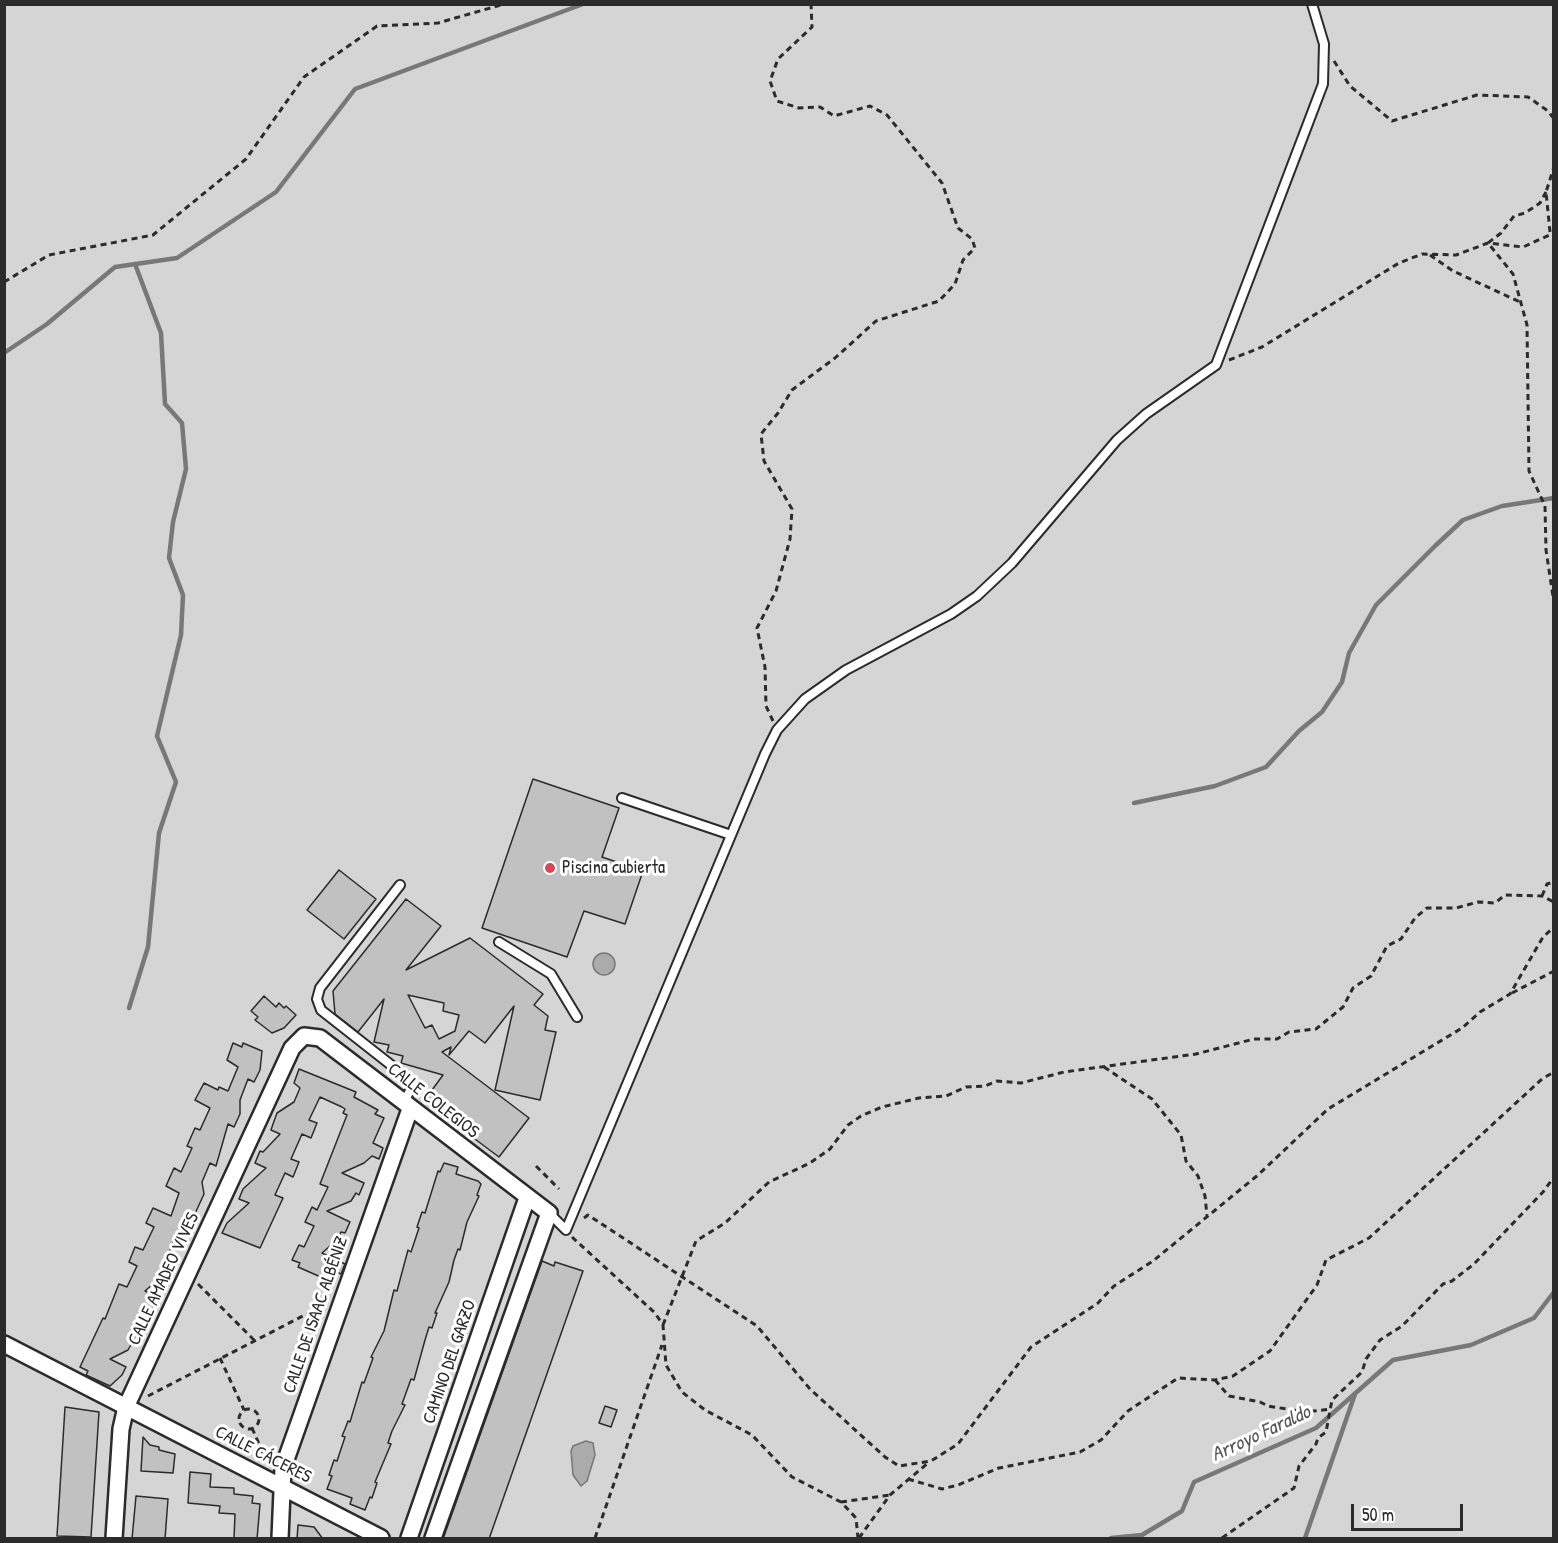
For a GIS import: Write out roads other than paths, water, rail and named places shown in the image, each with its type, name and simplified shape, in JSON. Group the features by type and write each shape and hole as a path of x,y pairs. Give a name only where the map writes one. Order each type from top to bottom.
{"street":[{"name":"CALLE COLEGIOS","path":"292,1048 304,1036 320,1038 549,1213"},
{"name":"CALLE AMADEO VIVES","path":"114,1539 121,1430 129,1400 292,1048"},
{"name":"CALLE DE ISAAC ALBÉNIZ","path":"280,1539 283,1468 407,1106"},
{"name":"CAMINO DEL GARZO","path":"409,1539 527,1198"},
{"path":"433,1539 549,1213"},
{"name":"CALLE CÁCERES","path":"4,1344 129,1400 254,1473 381,1539"}],"lane":[{"path":"549,1213 566,1230 765,753 777,730 805,699 846,670 951,614 976,596 1012,563 1117,440 1146,414 1190,386 1216,365 1323,84 1324,44 1312,4"},
{"path":"622,798 731,835"},
{"path":"400,885 320,988 317,999 321,1010 414,1083 407,1106"},
{"path":"499,942 551,974 577,1017"}],"waterway":[{"path":"4,353 47,324 115,267 177,258 276,192 355,89 583,4"},
{"path":"129,1008 148,947 159,833 176,782 157,736 181,635 183,595 169,558 173,522 186,469 182,423 165,404 161,333 135,264"},
{"path":"1134,803 1215,786 1266,767 1299,731 1322,712 1342,682 1349,653 1376,605 1435,546 1463,520 1502,506 1554,498"},
{"name":"Arroyo Faraldo","path":"1111,1538 1142,1535 1182,1511 1194,1482 1316,1428 1393,1360 1471,1345 1534,1318 1554,1292"},
{"path":"1305,1538 1355,1394"}],"place":[{"name":"Piscina cubierta","path":"550,868"}]}
